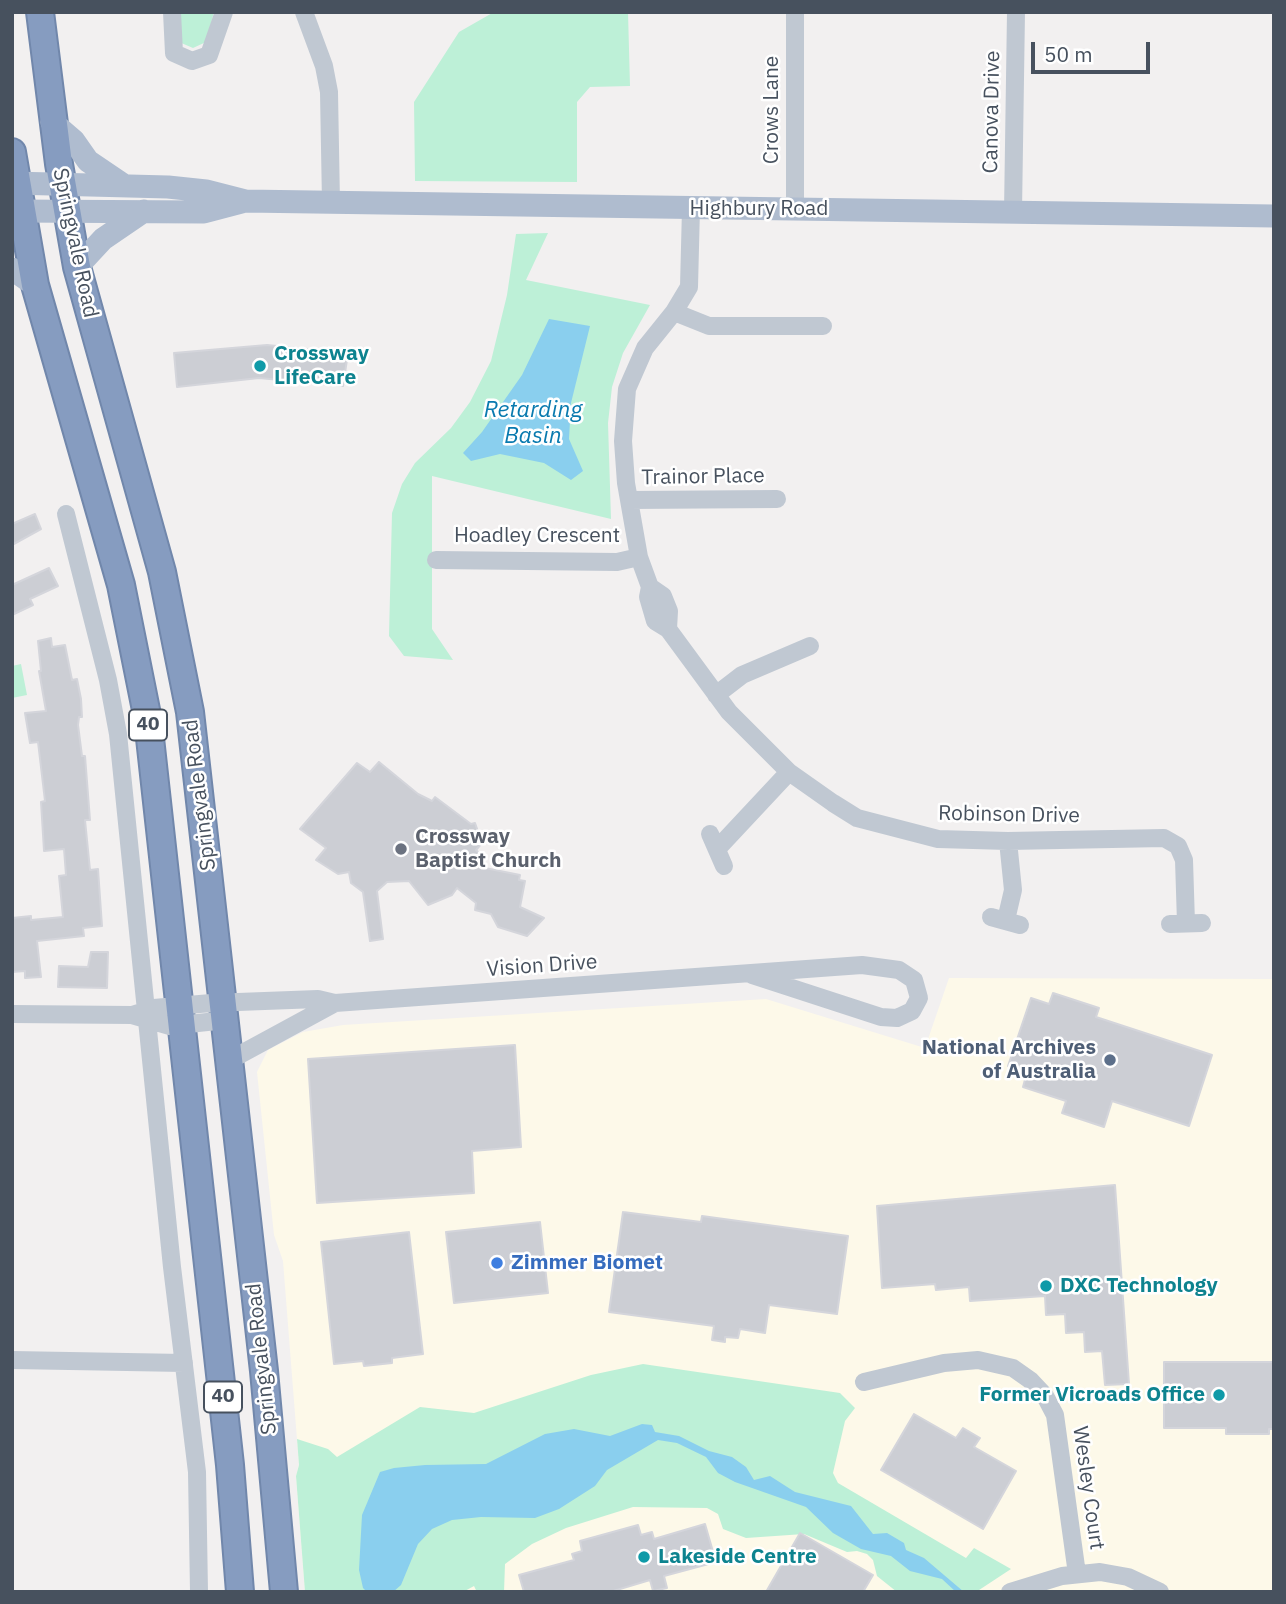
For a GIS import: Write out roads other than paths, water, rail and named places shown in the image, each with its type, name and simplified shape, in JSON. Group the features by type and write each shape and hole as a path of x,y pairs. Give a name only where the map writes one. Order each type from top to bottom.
{"highway":[{"name":"Springvale Road","path":"40,12 52,122 77,267 152,534 180,652 193,735 273,1457 283,1590"},
{"name":"Springvale Road","path":"12,152 16,212 111,548 136,652 155,777 230,1465 240,1592"}],"main road":[{"path":"52,122 74,141 88,161 123,185"},
{"name":"Highbury Road","path":"14,183 123,185 206,191 245,201 1274,216"},
{"name":"Highbury Road","path":"16,212 204,212 245,201"},
{"path":"77,267 103,239 144,211"},
{"path":"12,269 35,285"}],"street":[{"path":"172,12 174,54 191,61 209,55 224,12"},
{"path":"304,12 319,50 329,93 331,202"},
{"name":"Crows Lane","path":"795,12 795,209"},
{"name":"Canova Drive","path":"1013,212 1016,12"},
{"name":"Robinson Drive","path":"691,208 689,287 674,312 645,348 627,389 623,441 629,500 639,557 650,587 650,607 655,621 668,629 716,695 789,772 857,818 894,830 938,839 1008,841 1164,838 1178,846 1184,860 1186,923"},
{"path":"674,312 709,326 823,326"},
{"name":"Trainor Place","path":"629,500 777,498"},
{"path":"66,514 114,708 141,1015 198,1482 199,1592"},
{"name":"Hoadley Crescent","path":"436,560 617,562 639,557"},
{"path":"716,695 742,675 810,646"},
{"path":"717,850 789,772"},
{"path":"1006,921 1013,890 1008,841"},
{"name":"Vision Drive","path":"12,1014 181,1015 318,999 335,1003 862,965 899,970 914,980 919,998 912,1011 897,1018 881,1017 752,975"},
{"name":"Vision Drive","path":"230,1060 335,1003"},
{"path":"12,1360 184,1363"},
{"name":"Wesley Court","path":"864,1382 944,1363 978,1360 1013,1368 1030,1380 1045,1396 1055,1415 1077,1574"},
{"path":"1010,1592 1040,1581 1077,1574 1113,1573 1142,1582 1160,1592"}],"water":[{"name":"Retarding Basin","path":"549,319 590,326 571,403 569,439 583,471 571,480 544,463 500,454 471,461 463,453 482,432 522,375"},
{"path":"642,1424 652,1425 655,1432 679,1436 709,1451 732,1457 746,1467 754,1480 770,1476 795,1492 851,1506 873,1534 887,1533 904,1543 906,1550 924,1558 964,1592 956,1592 942,1579 910,1571 891,1556 861,1549 833,1533 806,1507 735,1482 718,1473 706,1457 677,1443 658,1440 607,1470 595,1486 559,1509 535,1518 481,1517 452,1520 432,1529 418,1544 401,1585 393,1592 367,1592 363,1588 359,1570 362,1515 380,1472 425,1465 486,1464 545,1434 574,1429 610,1436"}],"place":[{"name":"Crossway LifeCare","path":"260,366"},
{"name":"Crossway Baptist Church","path":"401,849"},
{"name":"National Archives of Australia","path":"1110,1060"},
{"name":"Zimmer Biomet","path":"497,1263"},
{"name":"DXC Technology","path":"1046,1286"},
{"name":"Former Vicroads Office","path":"1219,1395"},
{"name":"Lakeside Centre","path":"644,1557"}]}
